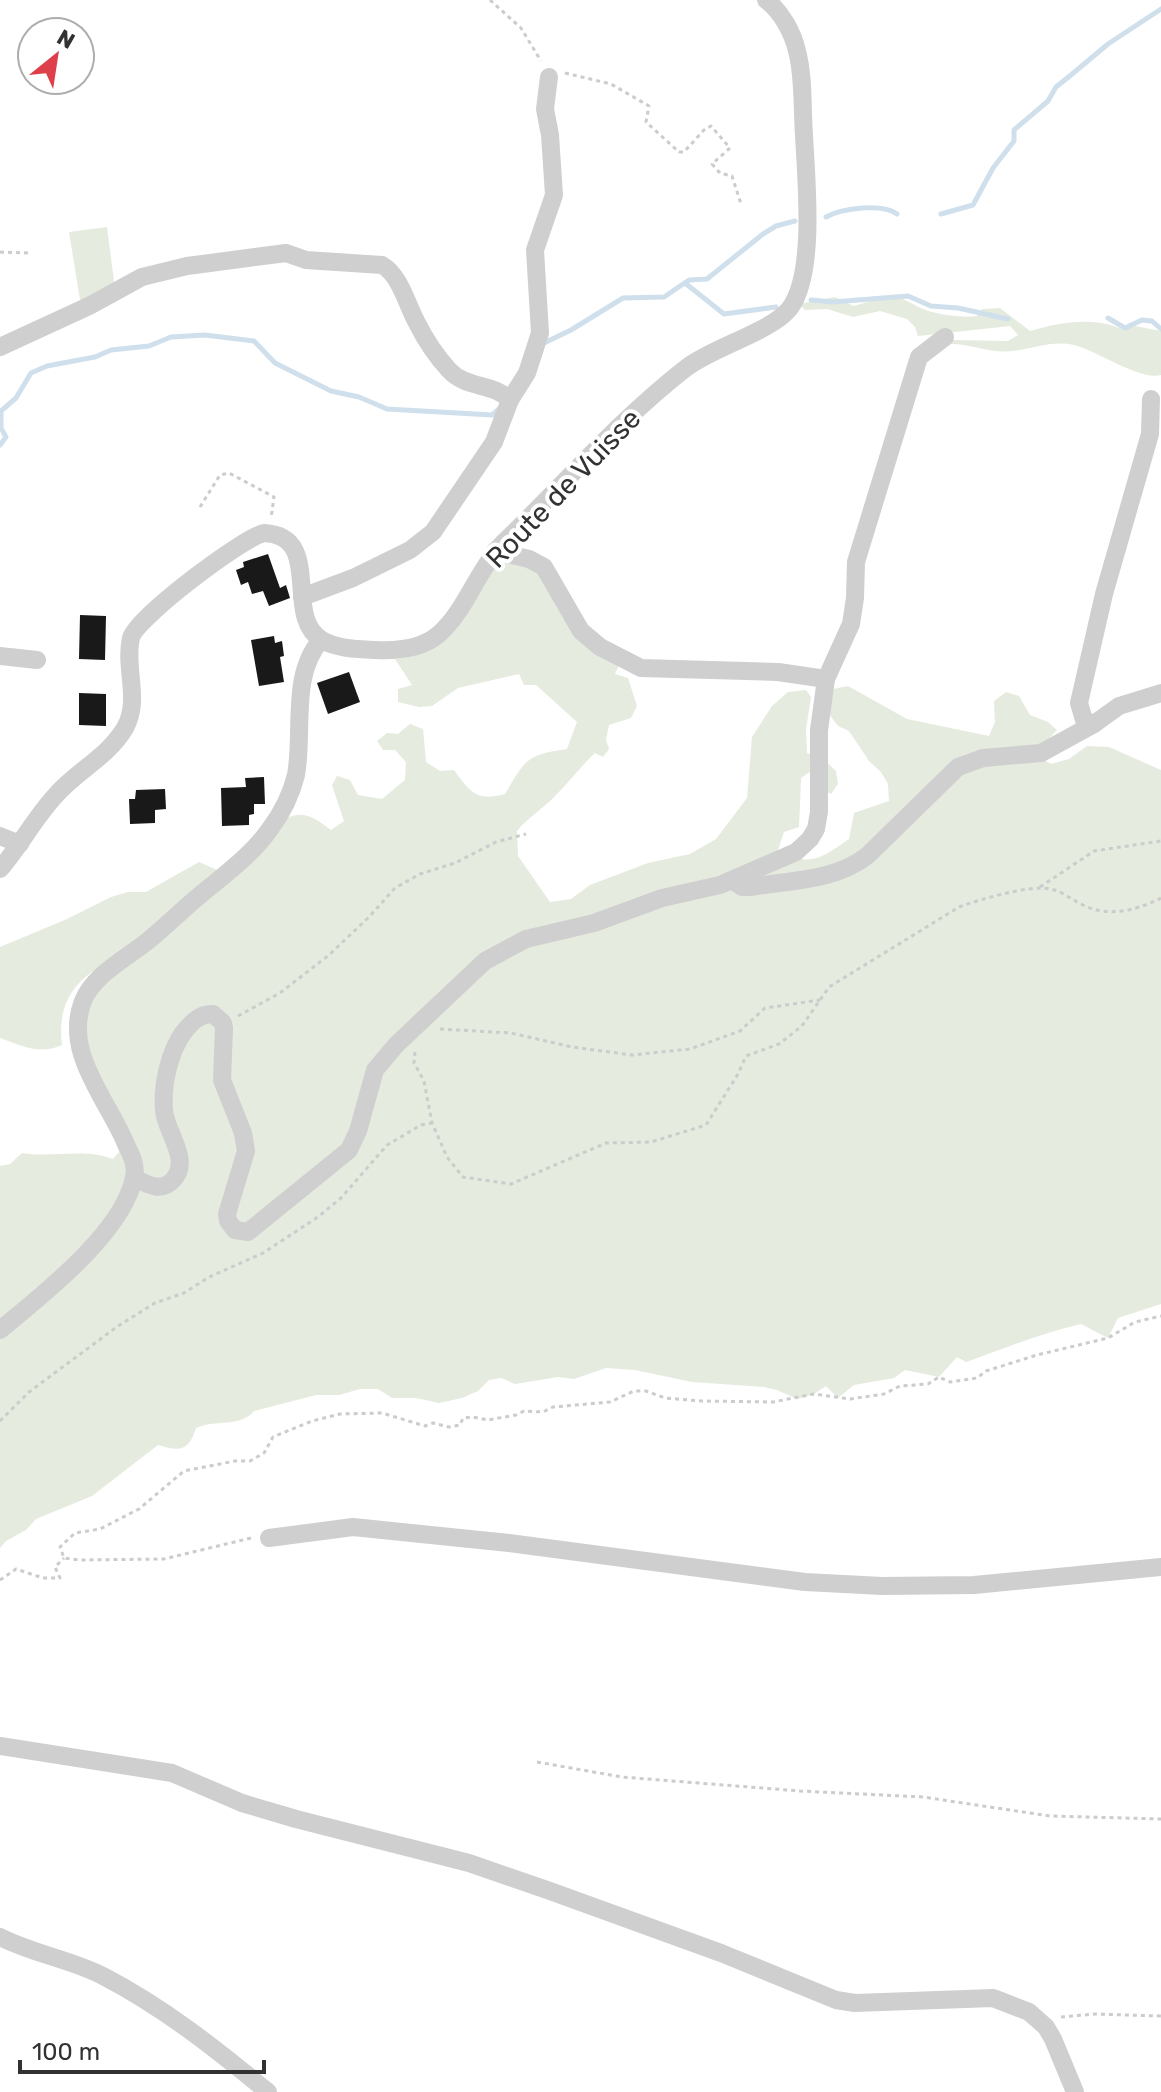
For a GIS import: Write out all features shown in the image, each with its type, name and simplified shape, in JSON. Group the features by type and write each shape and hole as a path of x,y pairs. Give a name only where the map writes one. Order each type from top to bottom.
{"street":[{"name":"Route de Vuisse","path":"321,640 348,647 385,650 407,649 439,635 453,619 495,551 675,377 704,355 779,319 794,302 801,278 809,216 800,68 796,46 786,25 766,0"},
{"path":"302,597 353,578 410,550 433,532 494,442 510,400 527,373 540,333 535,250 554,195 545,109 549,77"},
{"path":"0,347 89,306 142,277 187,266 286,253 306,260 382,265 392,270 419,327 450,371 470,383 493,389 510,400"},
{"path":"134,1178 154,1187 162,1187 174,1180 178,1173 179,1157 163,1109 166,1075 181,1035 200,1016 213,1014 223,1023 222,1080 246,1141 243,1166 227,1214 231,1226 242,1233 255,1230 283,1202 349,1150 358,1131 375,1070 415,1026 474,970 526,939 594,923 662,898 732,880 796,852 810,839 816,829 819,812 819,730 826,679 851,624 856,562 919,357 945,337"},
{"path":"1094,724 1084,720 1079,703 1104,594 1150,434 1151,399"},
{"path":"0,869 57,793 105,754 126,725 132,701 131,640 136,628 152,612 238,546 253,537 268,534 280,538 295,552 300,566 307,623 321,640 310,658 303,685 296,775 287,800 272,826 243,860 101,977 83,1002 78,1025 81,1052 127,1146 135,1166 134,1178 119,1211 96,1241 54,1285 0,1330"},
{"path":"495,551 529,559 544,567 581,631 600,647 641,668 778,672 826,679"},
{"path":"0,656 37,660"},
{"path":"732,880 742,887 751,887 825,876 852,867 958,767 983,758 1041,753 1094,724 1119,706 1161,693"},
{"path":"0,836 20,844"},
{"path":"269,1538 353,1527 509,1543 805,1582 882,1586 974,1585 1161,1567"},
{"path":"0,1746 172,1773 242,1803 469,1863 734,1958 836,2000 855,2003 993,1998 1029,2012 1046,2027 1075,2092"},
{"path":"0,1937 89,1970 125,1989 197,2034 268,2092"}],"path":[{"path":"490,0 521,28 549,77 558,71 611,84 649,106 646,122 679,152 684,152 711,126 730,148 712,164 720,173 732,176 741,204"},
{"path":"0,252 30,253"},
{"path":"200,507 220,475 229,473 274,497 268,534"},
{"path":"223,1023 280,993 329,955 395,888 496,842 526,834"},
{"path":"1039,887 1094,851 1161,841"},
{"path":"820,1000 765,1008 740,1031 690,1049 632,1055 572,1047 511,1033 415,1026 418,1037 414,1063 424,1081 432,1123 447,1157 463,1177 511,1184 606,1143 651,1142 706,1125 746,1056 779,1044 802,1026 820,1000 829,987 959,907 976,900 1039,887 1052,889 1085,907 1105,911 1133,910 1161,898"},
{"path":"0,1421 29,1392 118,1326 155,1303 184,1293 209,1277 263,1253 318,1217 341,1198 387,1145 421,1125 432,1123"},
{"path":"64,1558 60,1547 75,1533 100,1529 139,1509 184,1471 250,1461 264,1453 273,1437 282,1432 340,1414 382,1413 425,1426 433,1423 449,1427 460,1425 463,1418 488,1420 524,1411 543,1412 553,1407 610,1402 634,1391 701,1401 773,1402 814,1394 850,1399 884,1394 900,1386 928,1384 939,1377 950,1382 977,1378 986,1371 1037,1355 1108,1338 1135,1322 1161,1316"},
{"path":"64,1558 164,1559 245,1538 269,1538"},
{"path":"0,1580 16,1569 43,1578 60,1578 55,1567 64,1558"},
{"path":"537,1762 622,1777 897,1795 1050,1816 1161,1819"},
{"path":"1037,2018 1095,2014 1161,2016"}],"shaded area":[{"path":"107,227 115,289 81,306 69,232"},
{"path":"891,295 927,311 948,315 977,316 982,309 1000,308 1030,331 1065,323 1089,322 1124,330 1135,326 1161,331 1161,375 1142,374 1074,345 1050,344 1004,352 949,344 953,340 1008,341 1018,335 1010,326 918,336 907,319 880,311 853,317 827,309 805,310 799,304 802,300 804,303 835,297 854,306"},
{"path":"498,556 534,567 620,663 615,674 628,678 637,706 631,718 609,725 606,740 609,749 603,757 595,753 517,831 518,856 550,902 571,899 590,885 648,863 690,854 716,839 747,798 752,737 772,706 788,692 806,690 811,697 806,729 807,753 823,759 836,771 838,784 831,794 821,788 811,771 801,778 799,827 784,832 778,850 798,859 815,858 831,851 849,839 854,813 889,801 888,784 881,772 869,761 849,731 838,726 829,714 833,689 848,686 907,719 989,736 995,722 994,701 1006,692 1019,696 1030,715 1048,722 1057,730 1035,754 1051,764 1069,759 1087,746 1109,747 1161,770 1161,1304 1118,1318 1108,1338 1081,1324 966,1362 957,1357 939,1377 905,1370 894,1378 854,1385 838,1398 826,1386 797,1399 764,1387 692,1382 635,1370 606,1368 574,1379 558,1377 515,1384 501,1378 489,1380 478,1391 439,1403 416,1398 392,1398 378,1389 316,1395 254,1411 242,1420 203,1425 196,1428 183,1448 158,1445 92,1496 36,1519 0,1548 0,1166 10,1164 22,1153 90,1154 113,1159 130,1139 93,1068 84,1020 94,978 92,972 76,987 66,1004 61,1023 62,1045 46,1049 23,1046 0,1038 0,947 111,897 128,892 146,892 199,862 224,873 260,836 293,816 308,816 331,830 344,821 332,785 337,776 350,780 358,795 382,799 405,780 406,762 395,750 383,750 377,741 387,733 398,734 410,724 423,729 426,762 440,771 454,770 470,789 487,797 505,794 528,761 567,749 577,722 536,685 524,685 519,674 458,688 432,706 419,707 398,702 398,689 412,685 395,659 414,656"}],"building":[{"path":"268,554 280,588 286,585 290,598 269,606 263,591 252,594 248,582 241,585 236,570 244,567 243,562"},
{"path":"80,615 106,616 105,660 79,659"},
{"path":"274,636 275,643 282,641 284,656 280,657 284,682 259,686 251,640"},
{"path":"349,672 360,702 328,714 317,683"},
{"path":"79,693 106,694 106,726 79,725"},
{"path":"264,777 265,804 254,804 249,825 222,826 221,788 246,787 245,778"},
{"path":"165,789 166,809 155,810 155,823 130,824 129,799 135,799 136,790"}],"waterway":[{"path":"941,214 973,205 993,168 1014,141 1014,130 1048,101 1056,87 1108,44 1161,9"},
{"path":"826,217 862,208 897,214"},
{"path":"544,343 623,298 664,297 689,280 707,279 763,234 776,226 795,221"},
{"path":"685,283 724,314 776,307"},
{"path":"811,300 833,302 908,296 931,306 958,308 1008,319"},
{"path":"1108,318 1125,328 1142,320 1152,321 1161,329"},
{"path":"0,445 6,437 1,428 1,411 16,398 31,373 111,350 149,346 171,337 205,335 254,341 275,363 331,391 359,397 387,409 492,415 499,409"}]}
